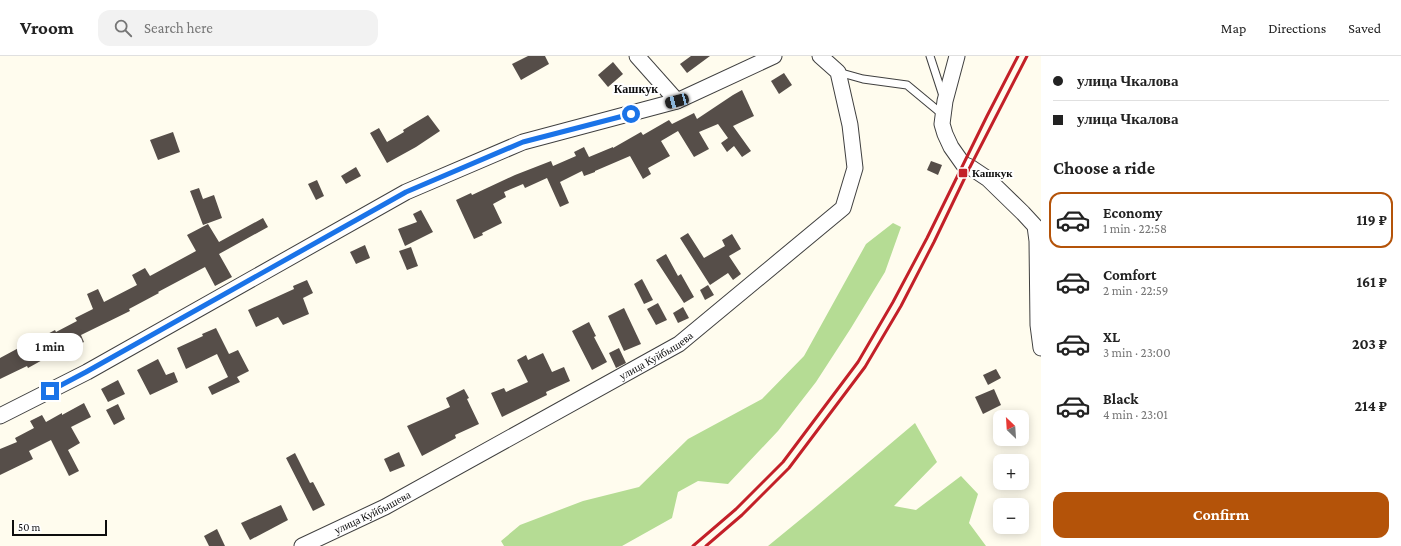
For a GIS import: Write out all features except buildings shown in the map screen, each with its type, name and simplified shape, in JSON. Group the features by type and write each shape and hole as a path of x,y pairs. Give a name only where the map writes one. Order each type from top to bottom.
{"street":[{"path":"637,56 677,101"},
{"path":"0,416 86,372 406,192 523,142 677,101 774,56"},
{"path":"820,56 838,72"},
{"path":"957,56 944,107 942,124 951,147 963,164 988,179 1038,225 1038,325 1041,348"},
{"name":"улица Куйбышева","path":"302,546 385,507 679,344 843,208 855,168 850,125 838,72"}],"lane":[{"path":"930,56 944,107"},
{"path":"838,72 864,79 907,85 944,107"}],"green space":[{"path":"893,223 901,227 885,272 851,328 816,382 778,431 728,484 698,481 678,492 672,518 622,546 504,546 501,541 520,525 583,501 639,487 688,439 762,399 804,356 866,244"},
{"path":"915,423 937,462 894,506 916,510 961,476 978,494 969,523 986,546 768,546 812,510"}],"railway":[{"path":"693,546 736,509 783,462 858,362 893,302 927,238 1018,56"},
{"path":"706,546 742,515 789,468 865,367 901,306 1027,56"}],"place":[{"name":"Кашкук","path":"963,173"}],"district":[{"name":"Кашкук","path":"636,89"}],"route":[{"path":"50,391 406,192 523,142 631,114"}]}
